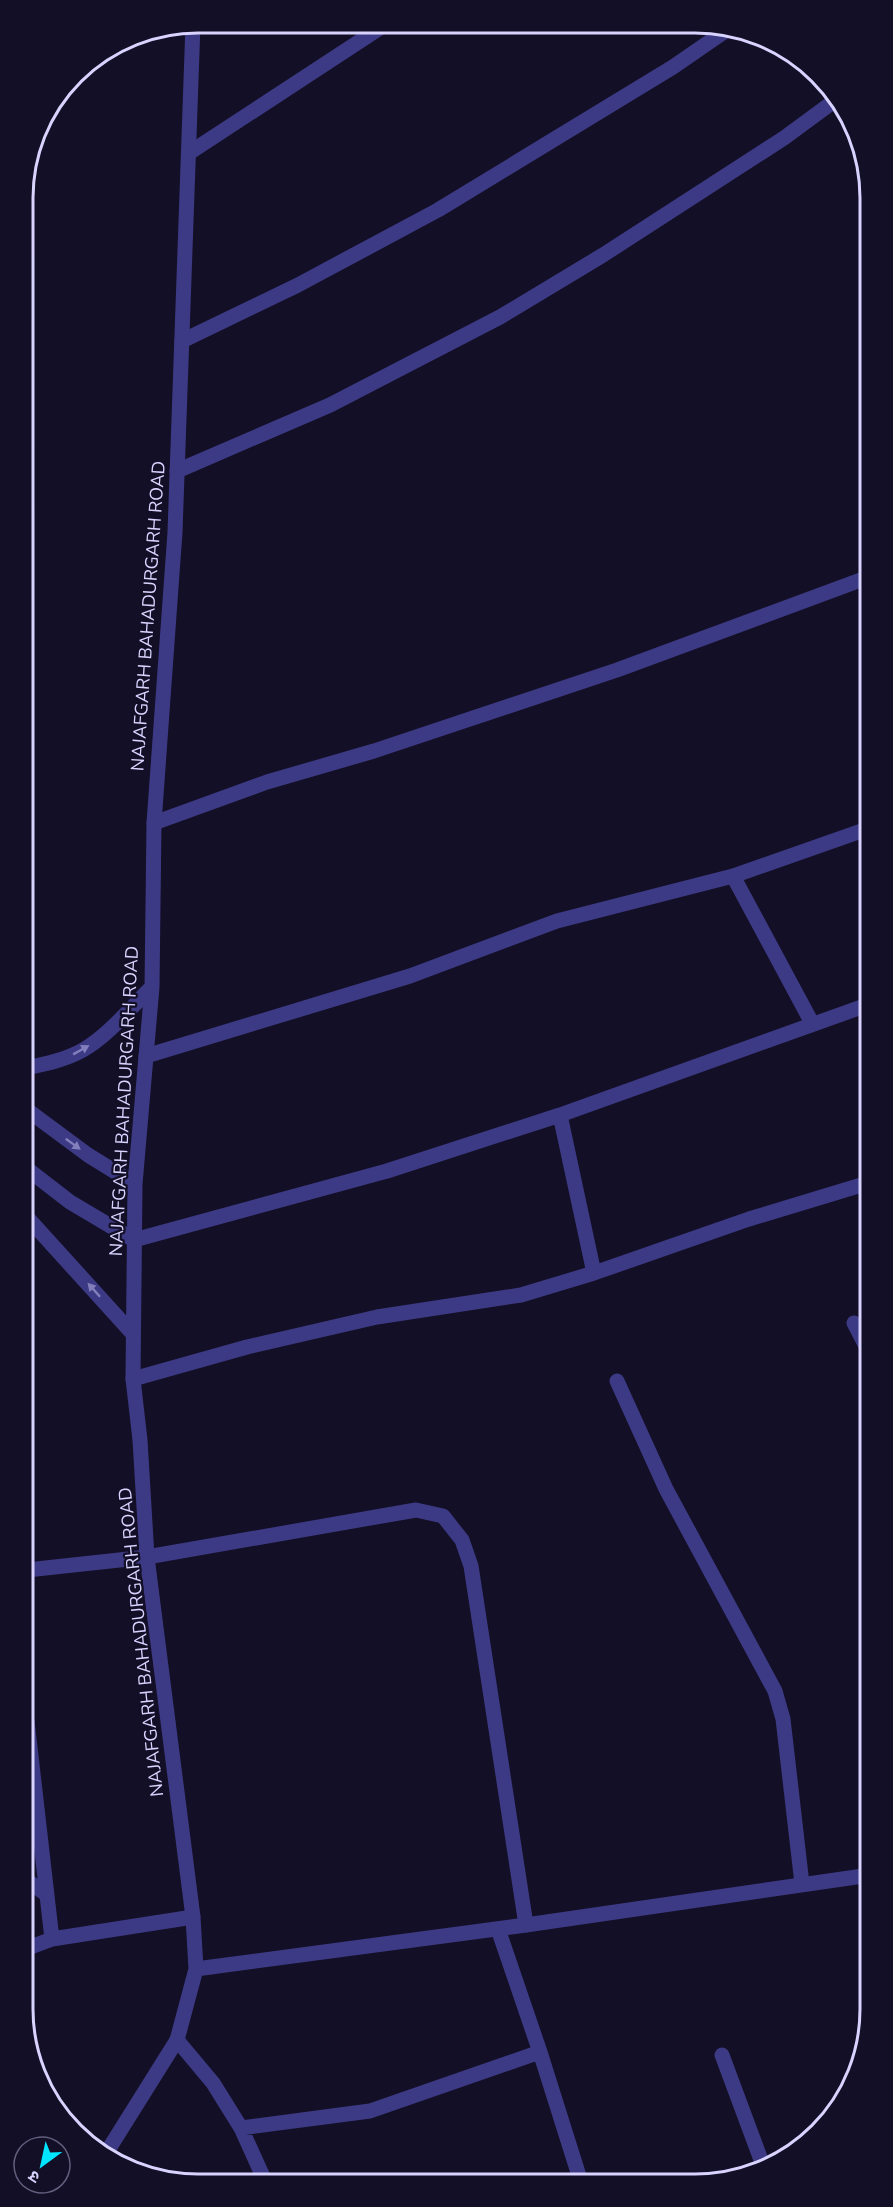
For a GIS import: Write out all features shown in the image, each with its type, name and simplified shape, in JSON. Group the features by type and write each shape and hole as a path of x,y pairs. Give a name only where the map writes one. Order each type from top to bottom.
{"street":[{"name":"NAJAFGARH BAHADURGARH ROAD","path":"110,2148 177,2040 196,1969 193,1917 147,1557 140,1440 133,1379 135,1184 152,987 154,823 177,471 193,33"},
{"path":"189,153 372,33"},
{"path":"182,341 317,275 438,210 673,67 720,35"},
{"path":"177,471 286,422 330,405 500,317 603,255 754,158 830,104"},
{"path":"154,823 267,782 374,751 606,674 860,580"},
{"path":"146,1056 410,976 557,921 733,876 860,831"},
{"path":"733,876 812,1023"},
{"path":"33,1067 57,1062 84,1050 105,1034 152,987"},
{"path":"33,1173 70,1202 134,1240 387,1171 560,1115 860,1007"},
{"path":"33,1114 88,1155 135,1184"},
{"path":"560,1115 594,1272"},
{"path":"133,1379 247,1347 377,1317 521,1295 749,1219 860,1185"},
{"path":"33,1224 133,1334"},
{"path":"854,1323 860,1335"},
{"path":"617,1381 666,1489 775,1691 783,1719 802,1884"},
{"path":"33,1569 147,1557 416,1510 442,1516 462,1540 471,1566 525,1925"},
{"path":"33,1773 52,1939"},
{"path":"196,1969 498,1929 860,1876"},
{"path":"33,1885 47,1895"},
{"path":"33,1946 52,1939 193,1917"},
{"path":"498,1929 578,2174"},
{"path":"177,2040 213,2083 241,2128 261,2174"},
{"path":"241,2128 370,2111 540,2052"},
{"path":"722,2055 761,2160"}]}
